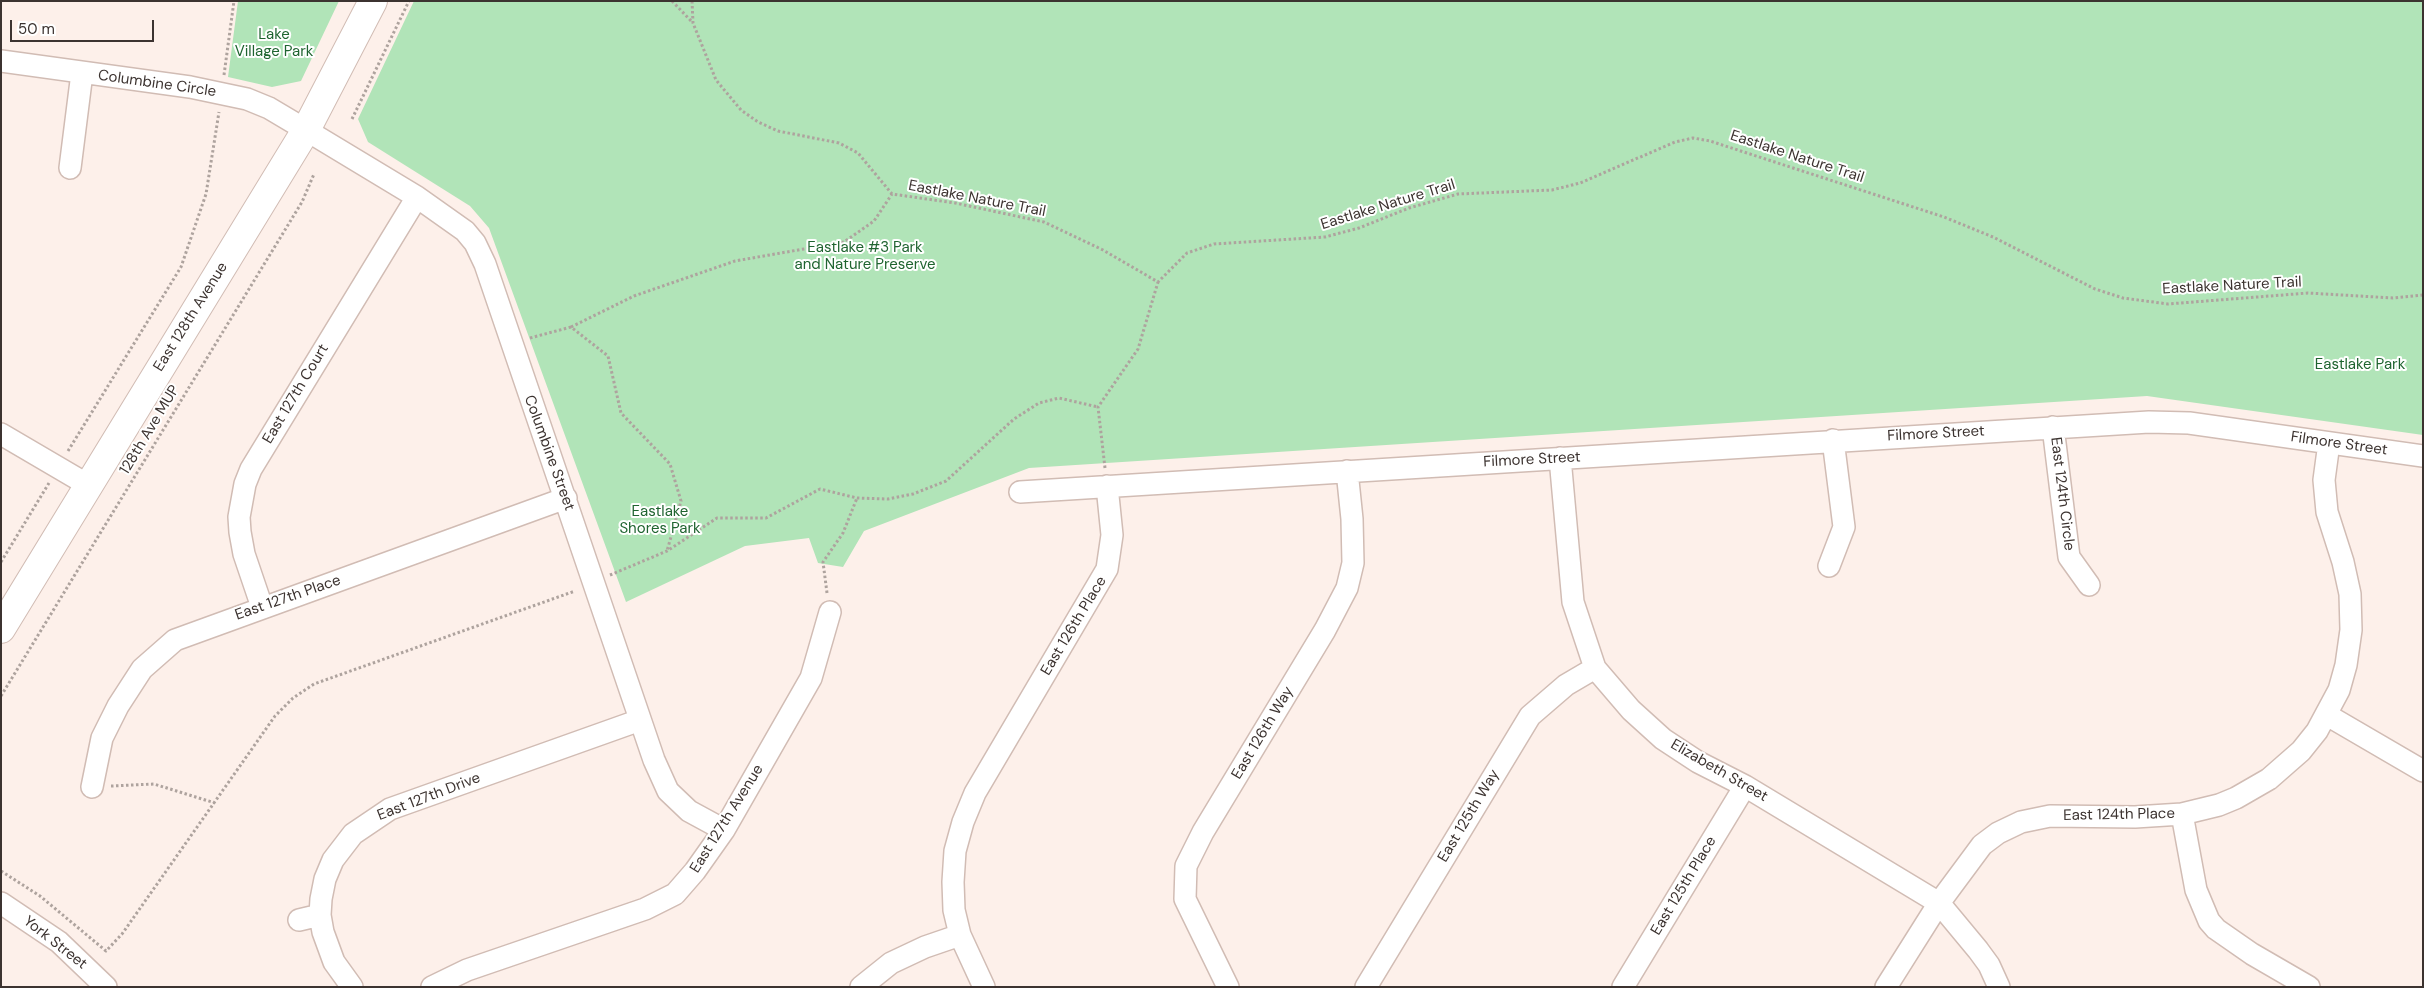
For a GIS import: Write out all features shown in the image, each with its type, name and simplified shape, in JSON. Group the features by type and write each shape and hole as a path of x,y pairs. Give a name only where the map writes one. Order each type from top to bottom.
{"main road":[{"name":"East 128th Avenue","path":"1,628 306,130 373,1"}],"street":[{"name":"Columbine Circle","path":"1,61 230,95 269,108 306,130"},
{"path":"70,168 82,73"},
{"name":"Columbine Street","path":"306,130 417,197 465,231 475,243 485,264 510,343 566,498 654,760 668,791 690,810 724,830"},
{"name":"East 127th Court","path":"262,607 244,554 240,532 239,517 245,484 256,461 417,197"},
{"name":"Filmore Street","path":"1347,471 1832,440 2169,422 2423,456"},
{"name":"East 124th Circle","path":"2053,428 2069,557 2088,585"},
{"path":"1,434 88,485"},
{"path":"1830,566 1844,527 1832,440"},
{"name":"East 124th Place","path":"1886,987 1940,903 1982,845 1998,833 2021,822 2050,816 2135,817 2182,814 2236,798 2270,779 2301,751 2327,715 2339,690 2346,665 2351,630 2350,594 2343,562 2327,512 2324,480 2329,443"},
{"name":"Elizabeth Street","path":"1560,458 1573,602 1595,668 1647,726 1698,762 1745,786 1940,903"},
{"path":"1020,492 1347,471"},
{"name":"East 126th Way","path":"1228,987 1189,909 1184,882 1186,866 1203,832 1325,630 1347,588 1353,563 1352,519 1347,471"},
{"name":"East 126th Place","path":"984,987 960,935 954,910 953,882 956,851 963,822 975,793 1107,568 1112,535 1107,486"},
{"name":"East 127th Place","path":"92,787 102,738 118,706 142,669 175,640 566,498"},
{"name":"East 127th Avenue","path":"432,987 467,970 662,901 684,884 724,830 811,678 830,612"},
{"name":"East 125th Way","path":"1366,987 1530,716 1561,689 1595,668"},
{"path":"2327,715 2423,771"},
{"name":"East 127th Drive","path":"352,987 334,962 323,932 320,915 325,879 332,860 353,834 374,818 390,809 640,720"},
{"name":"East 125th Place","path":"1623,987 1745,786"},
{"path":"2182,814 2196,890 2209,921 2216,929 2252,954 2309,987"},
{"name":"York Street","path":"1,903 59,942 106,987"},
{"path":"1940,903 1989,965 1999,987"},
{"path":"299,920 320,915"},
{"path":"861,987 892,963 925,947 960,935"}],"path":[{"path":"224,79 234,1"},
{"path":"352,119 409,1"},
{"path":"672,1 693,23"},
{"name":"Eastlake Nature Trail","path":"692,1 693,23 716,80 741,110 758,122 778,130 839,143 858,153 892,194 955,203 1044,222 1103,250 1158,282 1187,253 1214,244 1325,237 1359,228 1409,208 1458,194 1552,190 1580,183 1676,142 1693,138 1710,141 1944,217 1993,237 2095,289 2123,298 2168,304 2308,293 2393,298 2423,295"},
{"path":"68,452 181,267 206,194 220,108"},
{"name":"128th Ave MUP","path":"1,696 302,202 314,174"},
{"path":"510,343 571,327 634,296 735,261 844,242 874,221 892,194"},
{"path":"1107,486 1098,407 1138,349 1158,282"},
{"path":"571,327 608,356 622,413 670,464 681,501 666,551"},
{"path":"1,871 40,896 106,951 122,934 275,716 293,698 314,684 594,583 666,551 717,518 766,518 820,489 857,498 888,499 912,494 946,481 1014,419 1039,402 1059,398 1098,407"},
{"path":"1,562 49,483"},
{"path":"830,612 822,562 843,533 857,498"},
{"path":"92,787 154,784 215,803"}],"green space":[{"name":"Lake Village Park","path":"238,1 339,1 301,81 272,87 228,77"},
{"name":"Eastlake #3 Park and Nature Preserve","path":"414,1 2423,1 2423,435 2147,396 1029,468 864,531 843,567 818,563 809,538 745,546 626,602 489,228 470,206 368,142 358,119"}],"park label":[{"name":"Eastlake Park","path":"2360,365"},
{"name":"Eastlake Shores Park","path":"660,520"}]}
